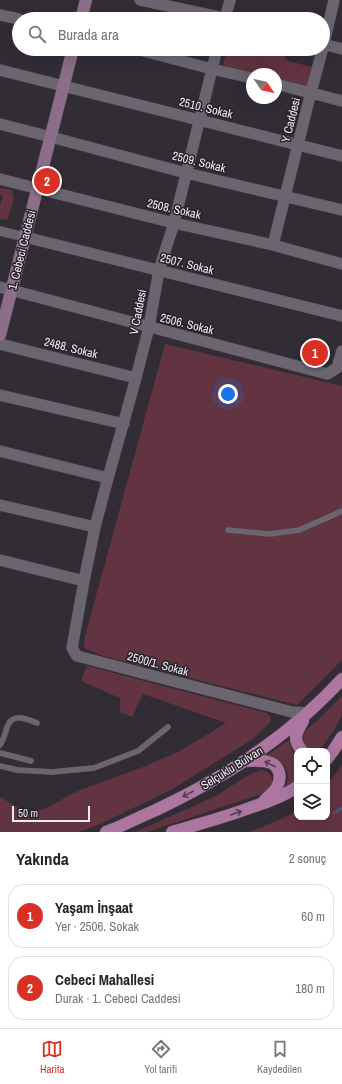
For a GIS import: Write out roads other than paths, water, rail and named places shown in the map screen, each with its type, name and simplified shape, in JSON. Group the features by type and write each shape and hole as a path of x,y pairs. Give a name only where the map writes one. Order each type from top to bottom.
{"main road":[{"path":"83,12 86,0"},
{"name":"1. Cebeci Caddesi","path":"0,336 6,289 25,237 71,56"},
{"name":"Selçuklu Bulvarı","path":"106,832 198,789 246,761 277,739 308,713 342,679"},
{"path":"299,748 296,733 308,713"},
{"path":"328,748 342,737"},
{"path":"330,754 342,737"},
{"path":"246,761 260,760 269,762 276,766 280,772 280,779 276,788 260,804"},
{"path":"172,832 260,804 294,790"}],"street":[{"path":"140,0 195,12"},
{"path":"228,12 230,0"},
{"name":"Y Caddesi","path":"330,18 334,0"},
{"path":"0,15 12,18"},
{"path":"330,46 342,49"},
{"path":"163,56 246,77"},
{"name":"V Caddesi","path":"84,581 95,528 149,328 159,270 174,223 215,56"},
{"name":"Y Caddesi","path":"273,245 321,56"},
{"name":"2510. Sokak","path":"0,70 342,156"},
{"path":"282,85 342,100"},
{"name":"2509. Sokak","path":"0,124 186,173 342,210"},
{"name":"2508. Sokak","path":"0,179 174,223 273,245 342,264"},
{"path":"0,231 25,237"},
{"name":"2507. Sokak","path":"25,237 342,316"},
{"name":"2506. Sokak","path":"6,289 327,374 337,368 342,351"},
{"name":"2488. Sokak","path":"0,344 136,378"},
{"path":"0,395 124,424"},
{"path":"0,451 108,478"},
{"path":"0,505 95,528"},
{"path":"0,560 84,581"},
{"name":"2500/1. Sokak","path":"84,581 72,648 77,656 292,712 308,713"}],"lane":[{"path":"228,530 270,534 292,531 329,517 342,510"},
{"path":"0,745 4,740 7,726 16,718 21,717 37,723"},
{"path":"0,766 17,770 52,772 94,768 138,751 168,727"},
{"path":"0,753 31,761"}],"waterway":[{"path":"334,813 342,808"}],"place":[{"name":"Cebeci Mahallesi","path":"47,181"},
{"name":"Yaşam İnşaat","path":"315,353"}]}
